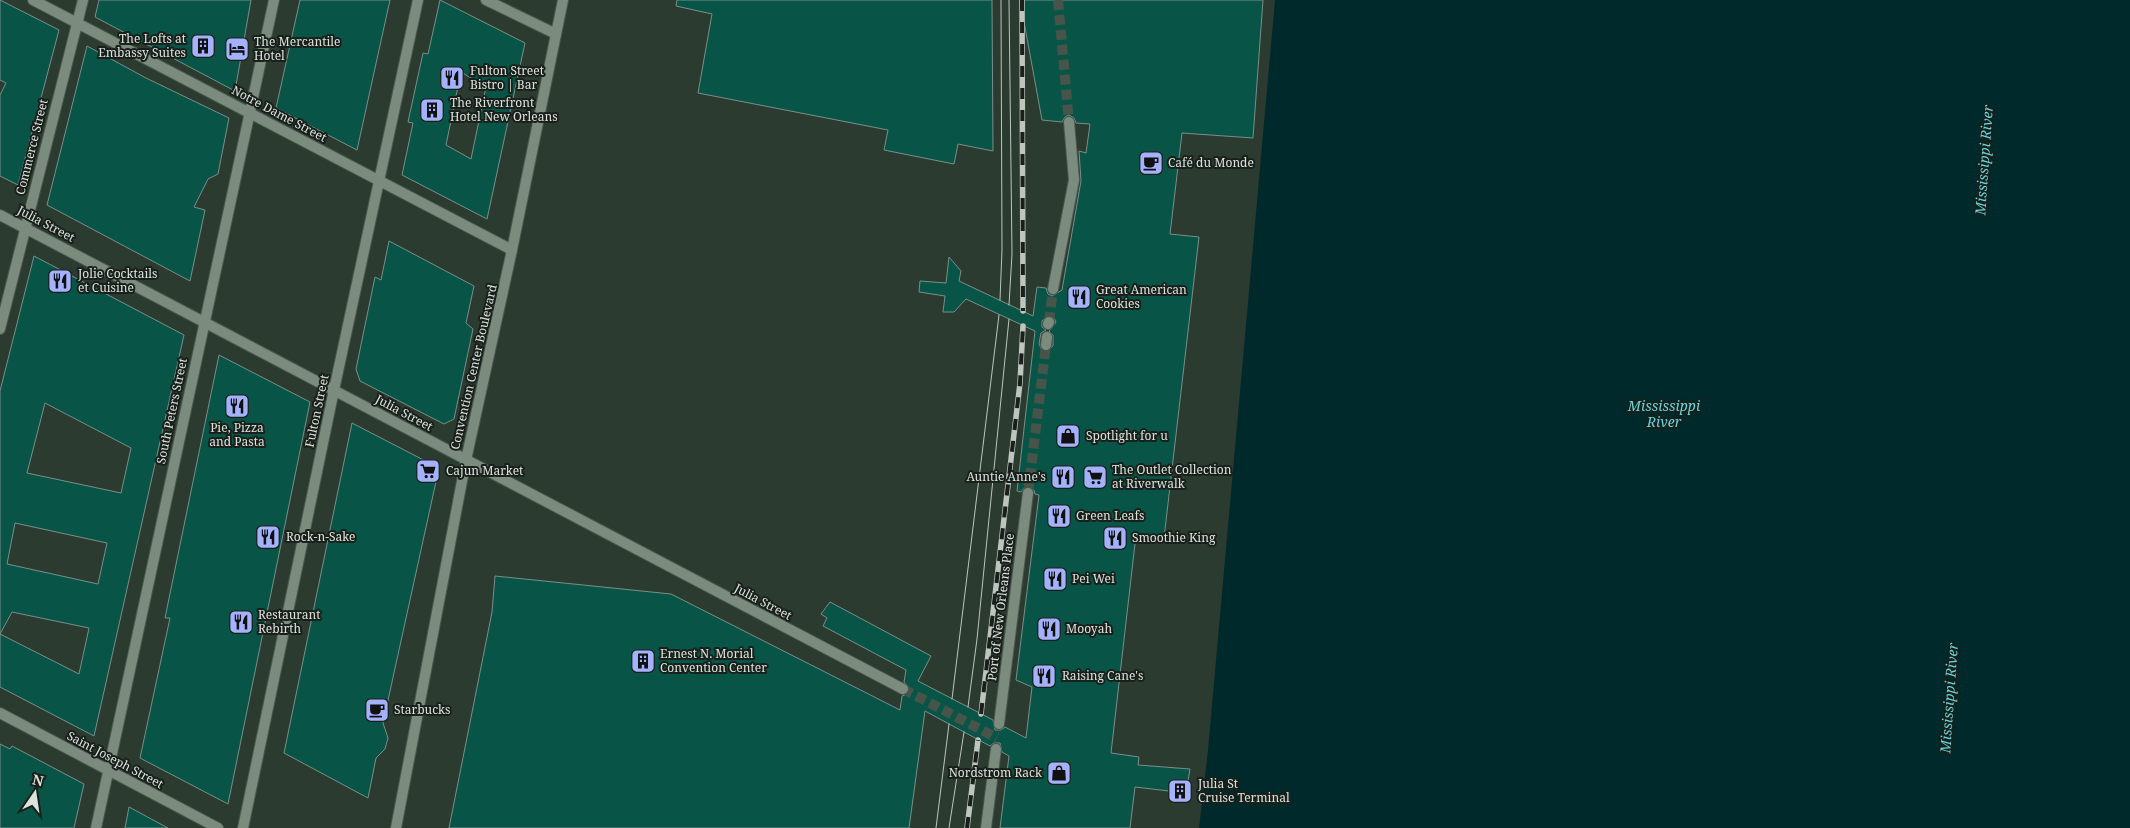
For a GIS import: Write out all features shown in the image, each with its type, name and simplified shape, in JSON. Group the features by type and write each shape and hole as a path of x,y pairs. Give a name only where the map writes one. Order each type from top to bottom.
{"street":[{"name":"Notre Dame Street","path":"33,0 249,111 512,250"},
{"name":"Commerce Street","path":"0,329 83,0"},
{"name":"South Peters Street","path":"96,828 274,0"},
{"name":"Fulton Street","path":"244,828 334,390 418,0"},
{"path":"486,0 556,34"},
{"name":"Convention Center Boulevard","path":"396,828 466,460 512,250 563,0"},
{"path":"1053,289 1074,180 1069,122"},
{"name":"Julia Street","path":"0,214 903,689"},
{"name":"Port of New Orleans Place","path":"999,724 1028,493"},
{"name":"Saint Joseph Street","path":"0,713 218,828"},
{"path":"986,828 996,749"}],"water":[{"name":"Mississippi River","path":"1275,0 2130,0 2130,828 1199,828 1208,750"}],"building":[{"path":"0,0 59,30 18,185 0,176 0,95 6,83 0,80"},
{"path":"99,0 251,0 235,91 95,17"},
{"path":"300,0 390,0 357,150 276,108"},
{"name":"The Riverfront Hotel New Orleans","path":"440,0 525,43 487,219 402,175 413,123 408,122 423,53 428,54","holes":["461,72 486,87 471,159 446,145"]},
{"path":"677,0 992,0 993,151 958,144 954,164 884,150 888,130 698,93 712,14 676,6"},
{"path":"1020,0 1263,0 1253,138 1182,133 1170,234 1199,237 1164,538 1136,535 1111,753 1139,757 1138,765 1190,769 1186,793 1135,787 1130,828 1000,828 1009,756 1002,752 1000,743 994,743 990,746 925,711 909,828 449,828 492,612 495,576 671,594 900,710 902,696 907,694 910,689 904,682 906,670 823,626 827,618 821,614 830,602 931,656 918,681 993,720 995,730 1001,730 1005,727 1026,738 1032,687 1016,680 1039,495 1035,494 1034,490 1029,486 1025,487 1021,492 1017,491 1035,331 966,299 954,312 943,312 945,296 919,292 920,281 946,283 949,257 961,271 959,281 1033,316 1037,287 1046,288 1048,294 1052,296 1062,290 1081,181 1079,151 1086,153 1090,124 1076,123 1074,118 1069,115 1062,122 1042,120","holes":["1048,315 1054,318 1056,322 1049,331 1053,335 1053,346 1046,352 1042,350 1039,344 1041,333 1046,330 1042,327 1042,321"]},
{"path":"87,46 146,78 229,118 218,174 208,179 194,207 205,210 190,281 47,205"},
{"path":"389,241 474,286 466,323 473,329 454,419 444,424 360,381 356,369 375,277 381,280"},
{"path":"34,256 184,335 94,736 0,687 0,634 0,391","holes":["45,403 131,448 121,493 27,473","15,523 107,543 98,584 7,564","12,612 89,628 79,674 0,634"]},
{"path":"219,355 310,402 228,804 140,758 170,618 165,618"},
{"path":"352,423 439,468 383,723 388,738 385,749 376,758 368,798 284,753"},
{"path":"0,744 10,749 12,746 84,784 74,828 0,828"},
{"path":"129,807 168,828 125,828"}],"tunnel":[{"path":"1058,0 1069,122"},
{"path":"1049,322 1053,289"},
{"path":"1028,493 1046,345"},
{"path":"903,689 997,738"}],"tram line":[{"path":"1000,300 1002,250 1001,0"},
{"path":"1009,0 1012,254 1009,305"},
{"path":"952,699 999,315"},
{"path":"968,707 977,639 1009,319"},
{"path":"936,828 949,724"},
{"path":"949,828 964,732"}],"railway":[{"path":"1022,0 1023,311"},
{"path":"981,714 1020,383 1023,326"},
{"path":"967,828 978,740"}],"place":[{"name":"The Lofts at Embassy Suites","path":"203,46"},
{"name":"The Mercantile Hotel","path":"237,49"},
{"name":"Fulton Street Bistro | Bar","path":"452,78"},
{"name":"The Riverfront Hotel New Orleans","path":"432,110"},
{"name":"Café du Monde","path":"1151,163"},
{"name":"Jolie Cocktails et Cuisine","path":"60,281"},
{"name":"Great American Cookies","path":"1079,297"},
{"name":"Pie, Pizza and Pasta","path":"237,406"},
{"name":"Spotlight for u","path":"1068,436"},
{"name":"Cajun Market","path":"428,471"},
{"name":"Auntie Anne's","path":"1063,477"},
{"name":"The Outlet Collection at Riverwalk","path":"1095,477"},
{"name":"Green Leafs","path":"1059,516"},
{"name":"Rock-n-Sake","path":"268,537"},
{"name":"Smoothie King","path":"1115,538"},
{"name":"Pei Wei","path":"1055,579"},
{"name":"Restaurant Rebirth","path":"241,622"},
{"name":"Mooyah","path":"1049,629"},
{"name":"Ernest N. Morial Convention Center","path":"643,661"},
{"name":"Raising Cane's","path":"1044,676"},
{"name":"Starbucks","path":"377,710"},
{"name":"Nordstrom Rack","path":"1059,773"},
{"name":"Julia St Cruise Terminal","path":"1180,791"}]}
